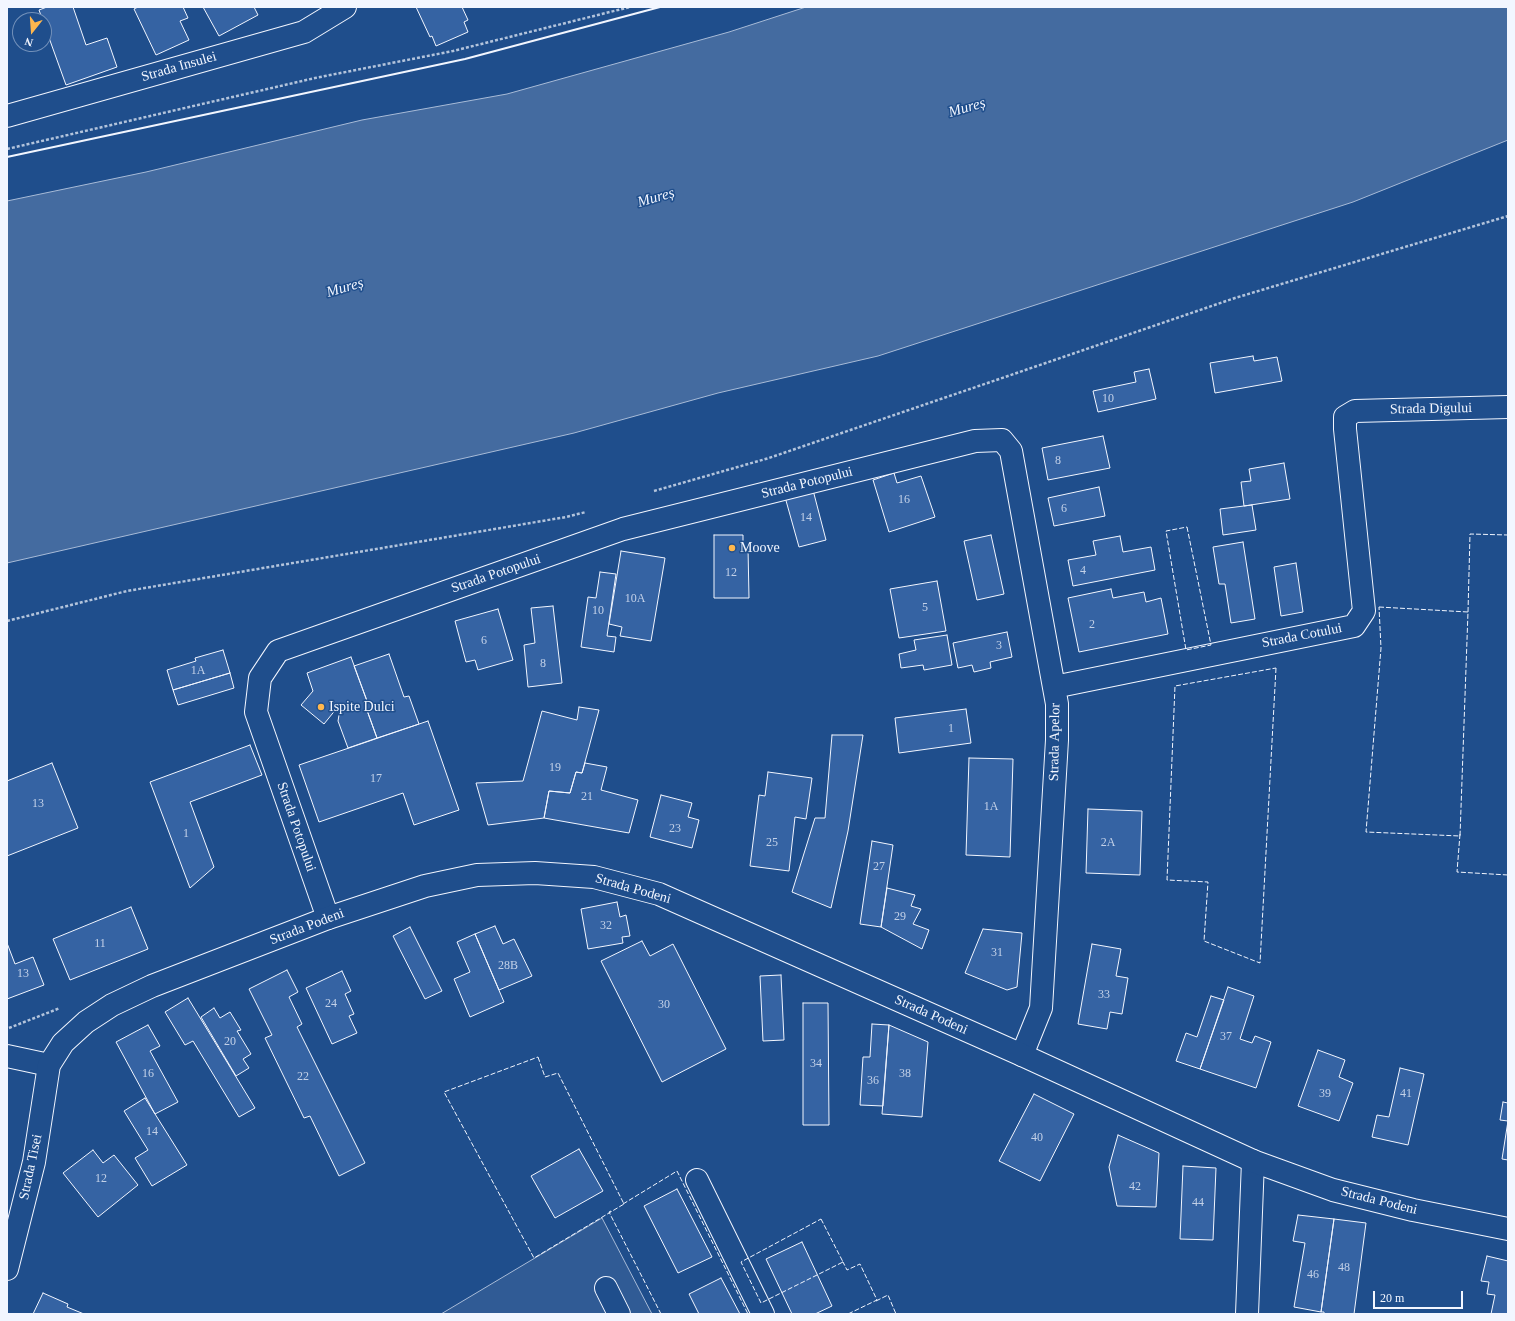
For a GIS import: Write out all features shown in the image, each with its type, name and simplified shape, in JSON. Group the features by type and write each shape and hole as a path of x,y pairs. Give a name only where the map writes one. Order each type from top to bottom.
{"street":[{"name":"Strada Insulei","path":"7,116 304,32 345,7"},
{"name":"Strada Digului","path":"1355,411 1508,407"},
{"name":"Strada Cotului","path":"1054,687 1354,626 1364,611 1345,417 1355,411"},
{"name":"Strada Apelor","path":"994,439 1002,440 1011,451 1057,704 1057,740 1041,1008 1022,1055"},
{"name":"Strada Potopului","path":"328,918 256,712 260,678 278,651 623,529 975,441 994,439"},
{"name":"Strada Podeni","path":"49,1065 63,1043 86,1022 112,1006 152,986 328,918 425,886 477,875 535,873 594,877 659,894 1022,1055 1253,1161 1333,1190 1413,1210 1508,1229"},
{"path":"7,1056 49,1065"},
{"name":"Strada Tisei","path":"7,1269 34,1162 49,1065"},
{"path":"1248,1314 1253,1161"},
{"path":"697,1180 763,1314"},
{"path":"606,1288 619,1314"}],"path":[{"path":"7,149 314,78 453,51 630,7"},
{"path":"649,493 769,458 1234,298 1508,216"},
{"path":"7,620 127,591 566,517 589,511"}],"shaded area":[{"path":"602,1218 652,1314 441,1314"}],"water":[{"name":"Mureș","path":"806,7 1508,7 1508,140 1353,202 878,356 718,393 574,433 7,563 7,201 146,172 362,120 507,94 729,32"}],"building":[{"path":"47,7 73,7 86,45 107,38 117,67 66,85 52,46 52,12 40,12 39,10"},
{"path":"138,7 183,7 188,18 180,21 189,40 156,55 134,9"},
{"path":"203,7 254,7 258,15 219,36"},
{"path":"416,7 462,7 468,20 464,22 468,32 436,46 432,36 430,37"},
{"path":"1253,356 1254,361 1277,357 1282,381 1215,393 1210,363"},
{"path":"1149,369 1156,399 1098,412 1093,391 1136,382 1134,372"},
{"path":"1103,436 1110,468 1048,480 1042,448"},
{"path":"1284,463 1290,499 1244,506 1241,482 1251,481 1249,469"},
{"path":"894,473 897,483 921,476 935,517 889,532 873,480"},
{"path":"1099,487 1105,516 1054,526 1048,498"},
{"path":"813,490 826,540 799,547 785,497"},
{"path":"1252,505 1256,530 1223,535 1220,509"},
{"path":"714,535 743,535 743,548 748,548 749,598 714,598"},
{"path":"991,535 1004,594 977,600 964,541"},
{"path":"1120,536 1123,552 1151,547 1155,570 1073,586 1068,560 1096,555 1093,541"},
{"path":"1243,542 1255,619 1231,623 1225,584 1219,584 1213,547"},
{"path":"621,551 665,558 651,641 620,636 622,627 609,624"},
{"path":"1296,563 1303,612 1281,616 1274,567"},
{"path":"600,572 616,574 607,636 616,637 614,652 581,647 588,597 596,598"},
{"path":"937,581 946,631 899,638 890,589"},
{"path":"1111,589 1113,598 1144,592 1146,602 1161,598 1168,634 1079,652 1068,598"},
{"path":"553,606 562,683 528,687 524,645 535,643 531,608"},
{"path":"498,609 513,660 478,670 475,660 466,662 455,621"},
{"path":"1007,632 1012,657 990,662 991,668 974,672 972,665 958,668 953,643"},
{"path":"947,635 952,665 924,670 923,665 901,668 899,654 916,650 914,640"},
{"path":"223,650 230,673 173,690 167,670 196,661 195,658"},
{"path":"389,654 404,697 409,696 419,724 377,738 364,702 367,701 354,666"},
{"path":"351,657 367,701 364,702 377,738 348,748 338,721 341,703 324,724 301,705 313,691 307,673"},
{"path":"230,673 234,688 178,705 173,690"},
{"path":"579,707 599,710 582,773 576,772 570,793 549,791 544,818 488,825 476,783 523,781 542,711 577,720"},
{"path":"966,709 971,743 899,753 895,718"},
{"path":"428,721 459,810 414,825 403,793 319,822 299,765"},
{"path":"832,735 863,735 848,831 831,908 792,892 815,818 825,818"},
{"path":"250,745 262,775 190,802 214,867 190,888 150,782"},
{"path":"969,758 1013,759 1010,857 966,855"},
{"path":"52,763 78,828 7,856 7,781"},
{"path":"585,763 607,767 601,790 638,800 629,833 544,818 549,791 570,793 576,772 582,773"},
{"path":"768,772 812,778 806,819 795,817 789,871 750,866 759,795 765,796"},
{"path":"661,795 692,803 688,817 699,820 692,848 650,837"},
{"path":"1088,809 1142,811 1140,875 1086,873"},
{"path":"872,841 893,845 881,927 860,924"},
{"path":"887,888 915,895 911,906 921,909 913,924 929,930 922,949 881,927"},
{"path":"617,902 620,917 626,915 630,936 622,937 623,943 588,949 581,909"},
{"path":"131,907 148,949 70,980 53,939"},
{"path":"495,926 503,944 514,939 532,976 499,990 475,934"},
{"path":"410,927 442,991 425,999 393,936"},
{"path":"983,929 1022,933 1017,987 1007,990 965,973"},
{"path":"475,934 504,1002 470,1017 454,979 470,972 457,942"},
{"path":"642,941 650,956 673,944 726,1049 662,1082 601,961"},
{"path":"7,943 15,964 33,957 44,985 7,999"},
{"path":"1092,944 1121,949 1116,976 1128,978 1122,1014 1110,1012 1107,1029 1078,1024"},
{"path":"287,970 298,992 289,997 302,1024 297,1027 365,1163 339,1176 310,1116 304,1118 265,1038 272,1035 249,989"},
{"path":"342,971 351,991 345,994 354,1014 349,1016 357,1033 332,1044 306,988"},
{"path":"781,975 784,1040 763,1041 760,976"},
{"path":"1228,987 1254,996 1240,1039 1252,1043 1255,1036 1271,1042 1256,1088 1200,1069"},
{"path":"1211,996 1224,1000 1200,1069 1176,1061 1186,1033 1197,1037"},
{"path":"188,998 255,1108 239,1117 193,1041 185,1045 165,1012"},
{"path":"803,1003 828,1003 829,1125 803,1125"},
{"path":"214,1008 220,1018 230,1012 241,1030 237,1031 251,1054 243,1059 249,1068 236,1076 201,1017"},
{"path":"872,1024 889,1025 883,1106 860,1105 863,1057 870,1057"},
{"path":"148,1025 160,1046 150,1051 178,1102 155,1114 116,1042"},
{"path":"889,1025 928,1042 922,1117 882,1114"},
{"path":"1318,1050 1345,1060 1339,1077 1353,1083 1339,1121 1298,1106"},
{"path":"1400,1068 1424,1074 1408,1145 1372,1137 1377,1115 1389,1117"},
{"path":"1034,1094 1074,1114 1040,1181 999,1161"},
{"path":"145,1098 187,1165 152,1186 135,1158 148,1150 124,1111"},
{"path":"1503,1102 1508,1103 1508,1121 1500,1120"},
{"path":"1508,1121 1508,1160 1502,1159"},
{"path":"1118,1135 1159,1153 1156,1207 1117,1206 1109,1167"},
{"path":"579,1149 603,1191 555,1218 531,1176"},
{"path":"93,1150 103,1163 114,1155 138,1185 98,1217 63,1173"},
{"path":"1183,1166 1216,1168 1213,1240 1180,1239"},
{"path":"677,1189 712,1257 678,1273 644,1206"},
{"path":"1298,1215 1334,1219 1321,1312 1294,1307 1305,1243 1293,1241"},
{"path":"1334,1219 1366,1223 1354,1314 1324,1314 1324,1312 1321,1312"},
{"path":"802,1242 832,1306 815,1314 792,1314 766,1259"},
{"path":"1487,1256 1508,1261 1508,1314 1491,1314 1495,1295 1487,1294 1489,1282 1481,1281"},
{"path":"721,1278 740,1314 699,1314 689,1294"},
{"path":"43,1293 68,1304 67,1307 84,1314 33,1314"}],"fence":[{"path":"1187,527 1211,645 1186,650 1166,531 1187,527"},
{"path":"1468,612 1470,534 1508,535"},
{"path":"1379,607 1468,612 1460,836 1366,832 1381,648 1379,607"},
{"path":"1276,668 1260,963 1204,941 1208,882 1167,880 1175,686 1276,668"},
{"path":"1460,834 1457,872 1508,875"},
{"path":"538,1057 545,1077 558,1073 624,1204 534,1258 444,1092 538,1057"},
{"path":"623,1204 677,1171 748,1314"},
{"path":"611,1211 609,1212 661,1314"},
{"path":"821,1219 843,1262 761,1303 741,1262 821,1219"},
{"path":"842,1262 847,1270 860,1264 877,1300 848,1314"},
{"path":"876,1301 888,1295 896,1314"}],"wall":[{"path":"7,157 465,59 660,7"}],"place":[{"name":"Moove","path":"732,548"},
{"name":"Ispite Dulci","path":"321,707"}]}
